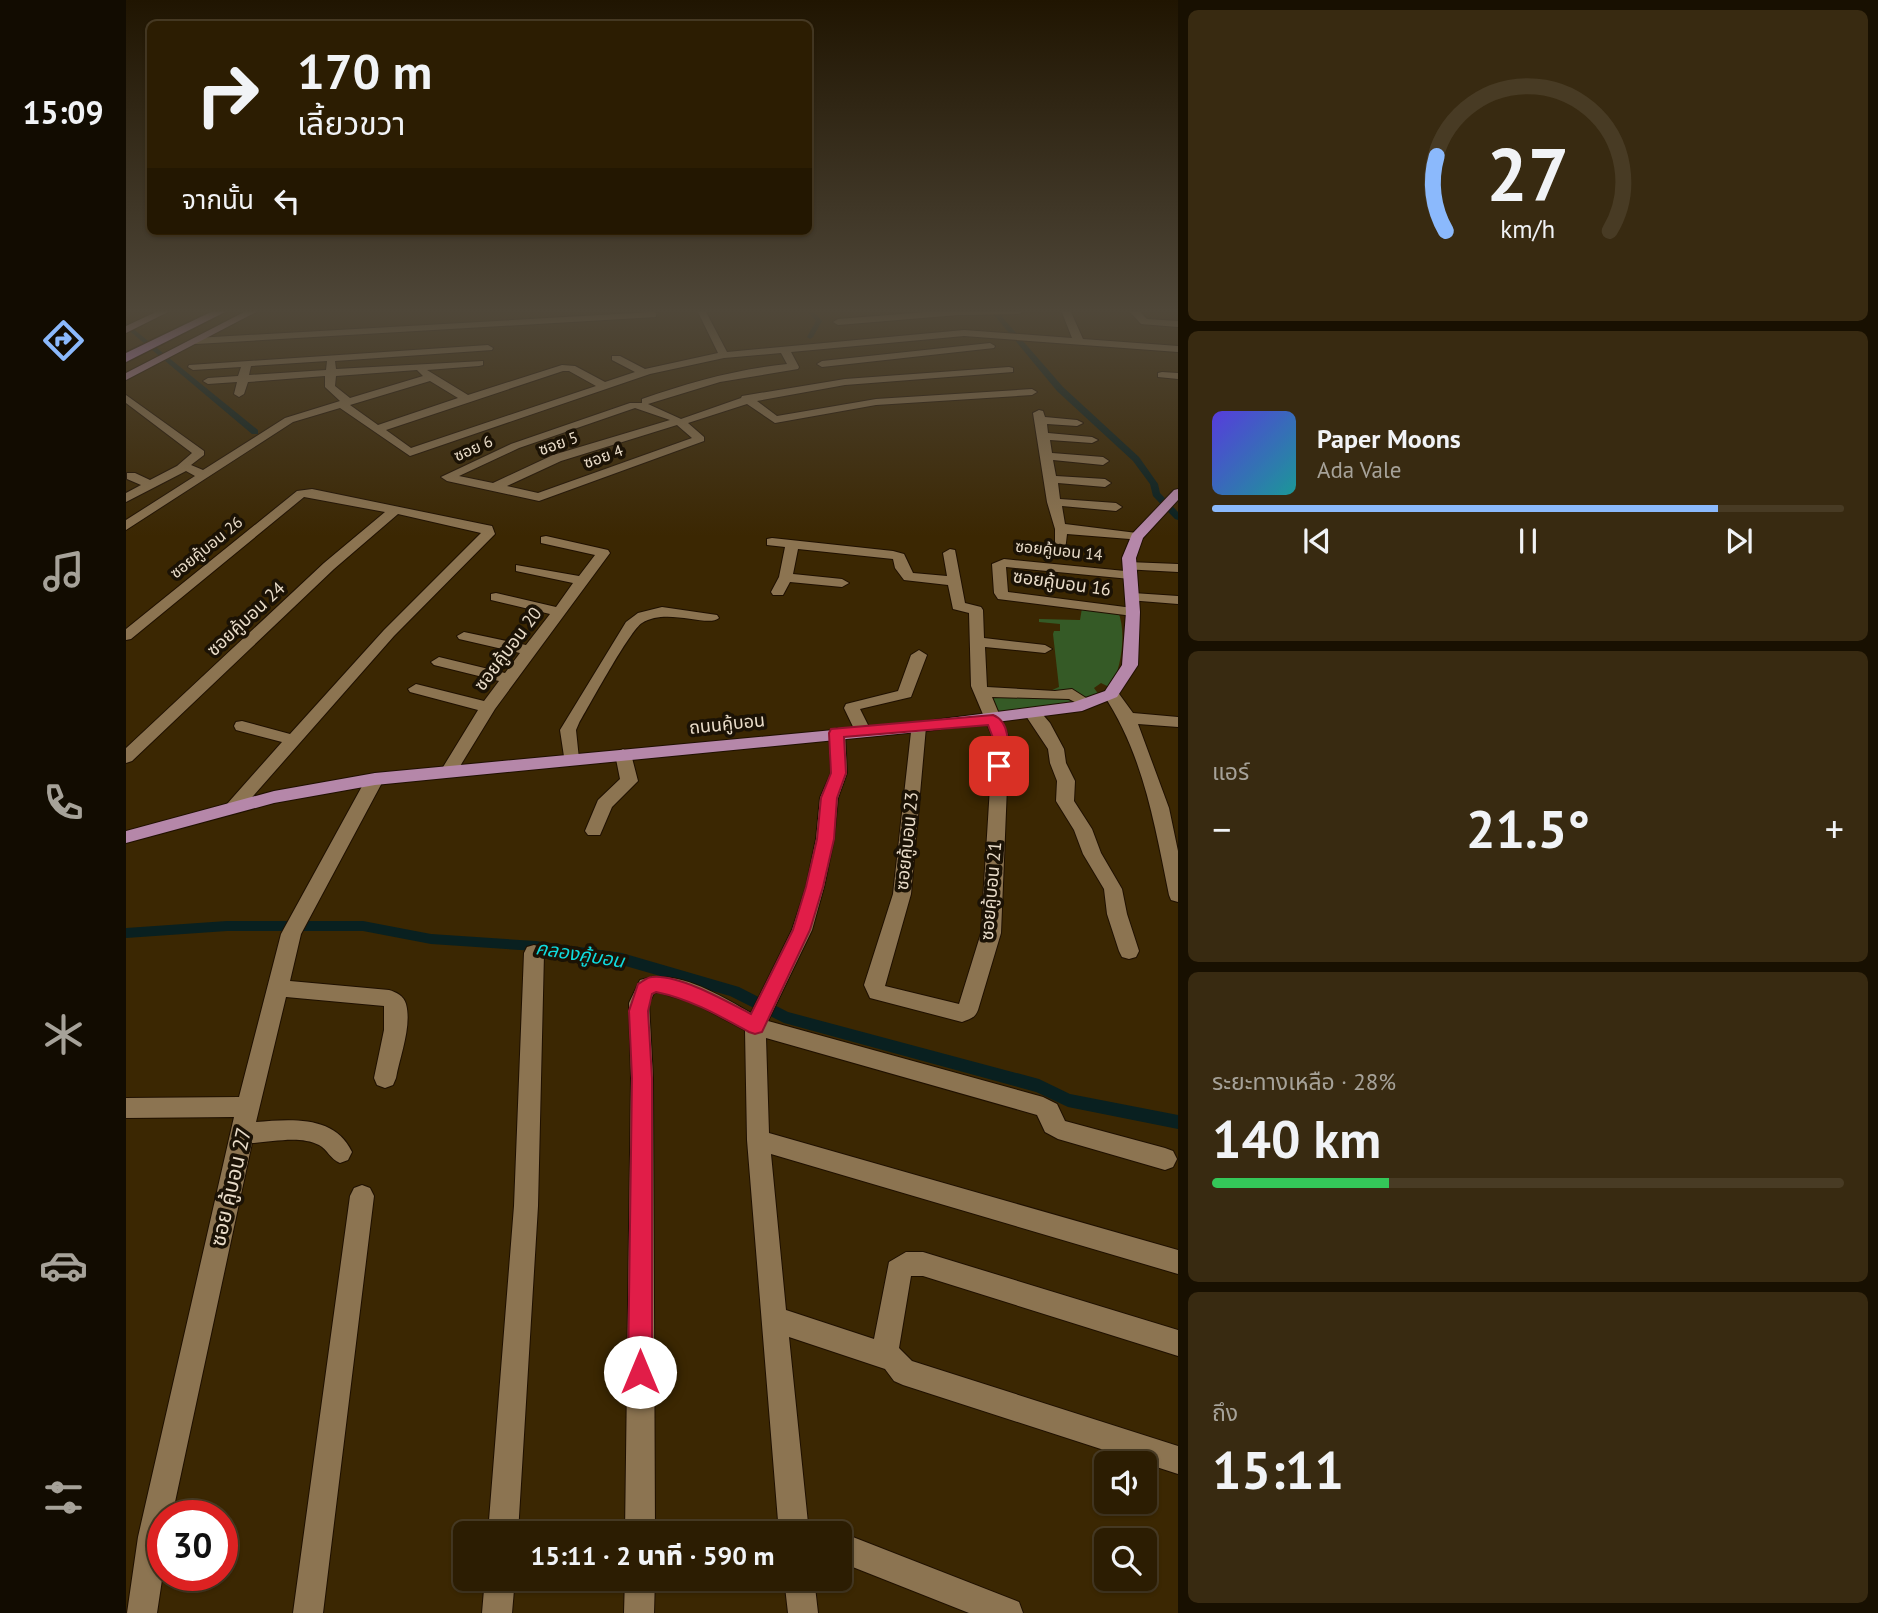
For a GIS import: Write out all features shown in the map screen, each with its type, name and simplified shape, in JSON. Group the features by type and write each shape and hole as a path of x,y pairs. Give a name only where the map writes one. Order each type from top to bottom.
{"main road":[{"path":"1111,694 1130,665 1133,604 1129,570 1137,537 1175,497"},
{"name":"ถนนคู้บอน","path":"126,837 233,808 319,788 375,779 993,719 1086,703 1111,694"}],"street":[{"path":"239,394 241,385"},
{"path":"284,391 285,385"},
{"path":"330,385 376,429 408,452 604,386"},
{"path":"126,526 289,420 407,385"},
{"path":"445,385 466,398"},
{"path":"376,429 507,385"},
{"path":"646,401 697,385"},
{"name":"ซอย 5","path":"493,488 557,458 746,398 825,385"},
{"path":"746,398 775,420 876,402 1032,392 1027,385"},
{"path":"126,398 200,453 183,465 184,467 126,498"},
{"name":"ซอย 6","path":"493,488 447,477 515,446 634,405 647,407 680,421"},
{"path":"1060,548 1061,529 1053,502 1039,417 1077,423"},
{"name":"ซอย 4","path":"493,488 539,497 700,439 680,421"},
{"path":"1042,436 1092,440"},
{"path":"1045,456 1102,461"},
{"path":"184,467 203,475"},
{"path":"131,476 151,485"},
{"path":"1050,479 1105,483"},
{"name":"ซอยคู้บอน 26","path":"126,636 296,497 312,494 394,511"},
{"path":"1053,502 1116,507"},
{"path":"233,808 454,564 488,534 487,529 480,526 394,511"},
{"name":"ซอยคู้บอน 24","path":"126,757 329,566 394,511"},
{"path":"1061,529 1137,537"},
{"name":"ซอยคู้บอน 20","path":"448,772 488,707 603,553 546,540"},
{"path":"772,542 893,555 899,557 905,575 909,577 954,581"},
{"path":"778,592 786,577 792,545"},
{"path":"950,553 958,606 976,610 979,686 993,719"},
{"name":"ซอยคู้บอน 14","path":"1000,578 999,565 1004,563 1129,570"},
{"path":"521,568 583,580"},
{"path":"1129,570 1178,568"},
{"path":"786,577 842,583"},
{"name":"ซอยคู้บอน 16","path":"1000,578 1001,593 1008,597 1133,604"},
{"path":"496,597 560,612"},
{"path":"1133,604 1178,600"},
{"path":"571,758 568,730 571,723 633,622 648,612 666,610 712,618"},
{"path":"464,636 530,651"},
{"path":"979,642 1045,649"},
{"path":"863,731 852,708 855,705 905,694 919,655"},
{"path":"439,662 509,679"},
{"path":"416,689 488,707"},
{"path":"982,692 1055,696 1072,694 1086,703"},
{"path":"1111,694 1128,718 1160,808 1178,895"},
{"path":"1032,713 1044,726 1056,749 1058,763 1066,781 1065,801 1083,829 1113,890 1117,914 1129,951"},
{"path":"1128,718 1178,722"},
{"name":"ซอยคู้บอน 21","path":"918,1004 954,1013 968,1010 991,933 1001,738 993,719"},
{"path":"242,726 294,740"},
{"name":"ซอยคู้บอน 23","path":"918,727 902,894 874,985 877,992 883,995 918,1004"},
{"path":"797,1521 758,1140 755,1026 802,930 815,887 825,839 829,798 839,773 837,733"},
{"path":"594,831 604,804 629,781 623,754"},
{"name":"ซอย คู้บอน 27","path":"142,1613 153,1537 242,1133 291,934 375,779"},
{"path":"504,1521 526,1206 534,953"},
{"path":"640,1521 642,1078 639,1003 647,986 658,984 703,998 755,1026 1042,1107 1049,1111 1053,1125 1058,1129 1165,1159"},
{"path":"278,988 389,998 396,1004 395,1030 385,1078"},
{"path":"126,1108 248,1107"},
{"path":"242,1133 308,1130 324,1134 340,1152"},
{"path":"758,1140 1178,1262"},
{"path":"308,1613 362,1196"},
{"path":"885,1356 898,1271 906,1264 923,1264 1178,1343"},
{"path":"775,1320 897,1360 903,1372 1178,1460"},
{"path":"852,1552 1009,1613"},
{"path":"497,1613 499,1591"},
{"path":"639,1591 639,1613"},
{"path":"800,1591 803,1613"}],"green space":[{"path":"1082,608 1118,611 1122,650 1111,688 1101,683 1094,688 1099,695 1091,699 995,717 979,686 1050,691 1059,687 1053,634 1054,631 1060,631 1060,624 1039,622 1039,619 1080,620"}],"waterway":[{"path":"199,385 255,432"},
{"path":"1057,385 1136,459 1154,484 1156,494 1178,517"},
{"name":"คลองคู้บอน","path":"126,933 227,926 363,926 431,939 536,946 622,959 734,991 784,1017 1039,1086 1068,1100 1178,1122"}],"route":[{"path":"640,1372 642,1078 639,1003 644,990 653,984 675,988 703,998 755,1026 778,984 802,930 815,887 825,839 829,798 839,773 837,733 993,719 1001,738 999,766"}]}
